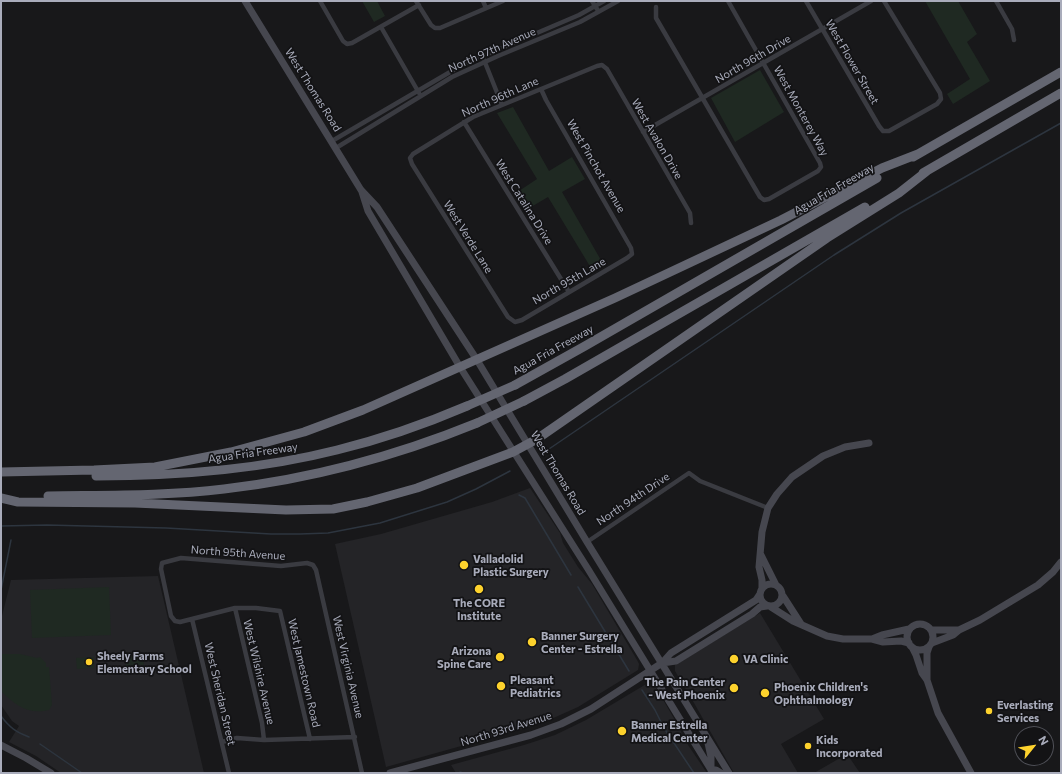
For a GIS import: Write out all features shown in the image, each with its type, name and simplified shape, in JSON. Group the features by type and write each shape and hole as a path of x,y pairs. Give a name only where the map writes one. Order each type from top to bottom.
{"highway":[{"name":"Agua Fria Freeway","path":"1,478 154,475 210,472 250,467 308,456 353,446 408,429 515,385 1061,72"},
{"path":"1,498 158,494 257,485 315,474 375,459 433,440 477,423 559,383 1061,93"},
{"path":"1,472 132,469 166,465 231,452 287,438 332,422 477,360 615,298 781,220 882,168 918,154"},
{"path":"1,498 18,502 134,503 286,510 333,508 368,502 410,490 528,445 827,238 899,193 927,171"}],"main road":[{"name":"West Thomas Road","path":"245,1 361,190 368,211 460,367 588,569 712,772"},
{"name":"West Thomas Road","path":"361,190 377,206 477,360 729,773"},
{"path":"869,443 851,445 838,449 809,465 786,483 768,508 763,525 759,567 762,580 762,601 793,622 836,638 872,639 883,642 901,641 920,650 980,620 1038,585 1053,572 1061,562"},
{"path":"761,555 776,585 781,590 783,596 801,624"},
{"path":"588,569 595,567 603,568"},
{"path":"761,591 769,584 776,585"},
{"name":"North 93rd Avenue","path":"390,773 531,735 561,724 591,709 650,671 662,663 671,653 756,600 761,591"},
{"path":"752,614 778,605 783,596"},
{"name":"North 93rd Avenue","path":"662,663 676,661 752,614 760,607 772,608"},
{"path":"705,643 714,632 732,619 732,615"},
{"path":"872,639 882,635 909,629 912,626 919,624 926,625 931,630 933,639 927,653 927,680 938,713 970,773"},
{"path":"909,629 907,636 910,645 916,655 922,674 927,680"},
{"path":"931,630 959,630"},
{"path":"706,735 711,757 712,772 716,770 721,773"},
{"path":"1,745 51,773"}],"street":[{"path":"320,1 343,41 347,44 352,43 381,27 418,3 431,25 435,28 440,28 503,1"},
{"path":"483,1 486,8"},
{"path":"592,1 598,12"},
{"name":"North 97th Avenue","path":"332,141 462,65 552,27 595,7 604,1"},
{"name":"North 97th Avenue","path":"336,148 452,77 580,22 618,1"},
{"name":"West Monterey Way","path":"703,98 760,197 764,200 770,199 821,168 820,162 728,1"},
{"name":"West Flower Street","path":"806,1 878,126 883,131 889,131 937,104 941,99 940,93 884,1"},
{"name":"North 96th Drive","path":"643,132 870,1"},
{"path":"996,1 1012,29 1014,40"},
{"path":"656,7 656,18 703,98"},
{"path":"381,27 421,96"},
{"path":"483,56 502,105"},
{"name":"North 96th Lane","path":"410,158 413,154 474,116 602,65"},
{"name":"West Avalon Drive","path":"602,65 606,69 690,212 691,224"},
{"name":"West Pinchot Avenue","path":"541,89 631,248 632,254"},
{"name":"West Catalina Drive","path":"464,122 569,292"},
{"name":"West Verde Lane","path":"410,158 412,164 504,311 514,322"},
{"name":"North 95th Lane","path":"514,322 522,320 632,254"},
{"name":"North 94th Drive","path":"587,542 689,473 700,481 768,508"},
{"name":"North 95th Avenue","path":"192,619 180,622 174,621 161,569 162,563 182,558 281,566 307,563 313,565"},
{"name":"West Virginia Avenue","path":"313,565 316,570 362,773"},
{"path":"192,619 235,608"},
{"name":"West Jamestown Road","path":"235,608 256,608 280,611 310,739"},
{"name":"West Wilshire Avenue","path":"235,608 262,724 264,740"},
{"name":"West Sheridan Street","path":"192,619 229,773"},
{"path":"222,742 237,738 264,740 355,738"}],"shaded area":[{"path":"362,1 377,1 385,16 374,22"},
{"path":"925,1 958,1 977,34 967,42 990,81 953,104 947,94 970,79"},
{"path":"760,70 784,112 735,142 711,98"},
{"path":"513,107 549,171 572,157 585,179 562,192 602,262 591,268 548,197 526,210 516,193 537,179 497,113"},
{"path":"530,488 560,533 563,543 578,567 592,584 637,660 639,664 638,670 578,707 540,724 386,767 335,544 381,534 492,502"},
{"name":"Sheely Farms Elementary School","path":"158,576 204,773 61,773 36,756 9,742 19,726 12,721 1,705 1,620 11,580"},
{"path":"109,587 111,635 32,638 30,590"},
{"path":"760,613 824,719 781,744 798,773 734,773 675,671 675,665"},
{"path":"1,654 20,654 37,658 40,657 46,663 46,667 49,667 52,705 49,710 35,711 22,708 11,701 1,691"},
{"path":"143,655 144,665 126,666 125,656"},
{"path":"94,657 94,668 77,669 76,658"},
{"name":"Banner Estrella Medical Center","path":"648,683 655,686 688,745 707,773 456,773 451,765 555,735 586,720"},
{"path":"847,754 860,773 814,773"}],"waterway":[{"path":"549,449 834,255 901,213 1061,123"},
{"path":"1,526 47,525 166,528 271,534 328,533 380,523 447,502 510,471"},
{"path":"519,495 525,498 571,575"},
{"path":"1,590 11,540"},
{"path":"578,587 629,671"},
{"path":"642,690 655,710 664,728 694,773"},
{"path":"1,716 7,724 29,737"},
{"path":"40,744 82,773"}],"place":[{"name":"Valladolid Plastic Surgery","path":"464,565"},
{"name":"The CORE Institute","path":"479,589"},
{"name":"Banner Surgery Center - Estrella","path":"532,642"},
{"name":"Arizona Spine Care","path":"500,657"},
{"name":"VA Clinic","path":"734,659"},
{"name":"Sheely Farms Elementary School","path":"89,662"},
{"name":"Pleasant Pediatrics","path":"501,686"},
{"name":"The Pain Center - West Phoenix","path":"734,688"},
{"name":"Phoenix Children's Ophthalmology","path":"765,693"},
{"name":"Everlasting Services","path":"989,711"},
{"name":"Banner Estrella Medical Center","path":"622,731"},
{"name":"Kids Incorporated","path":"808,746"}]}
